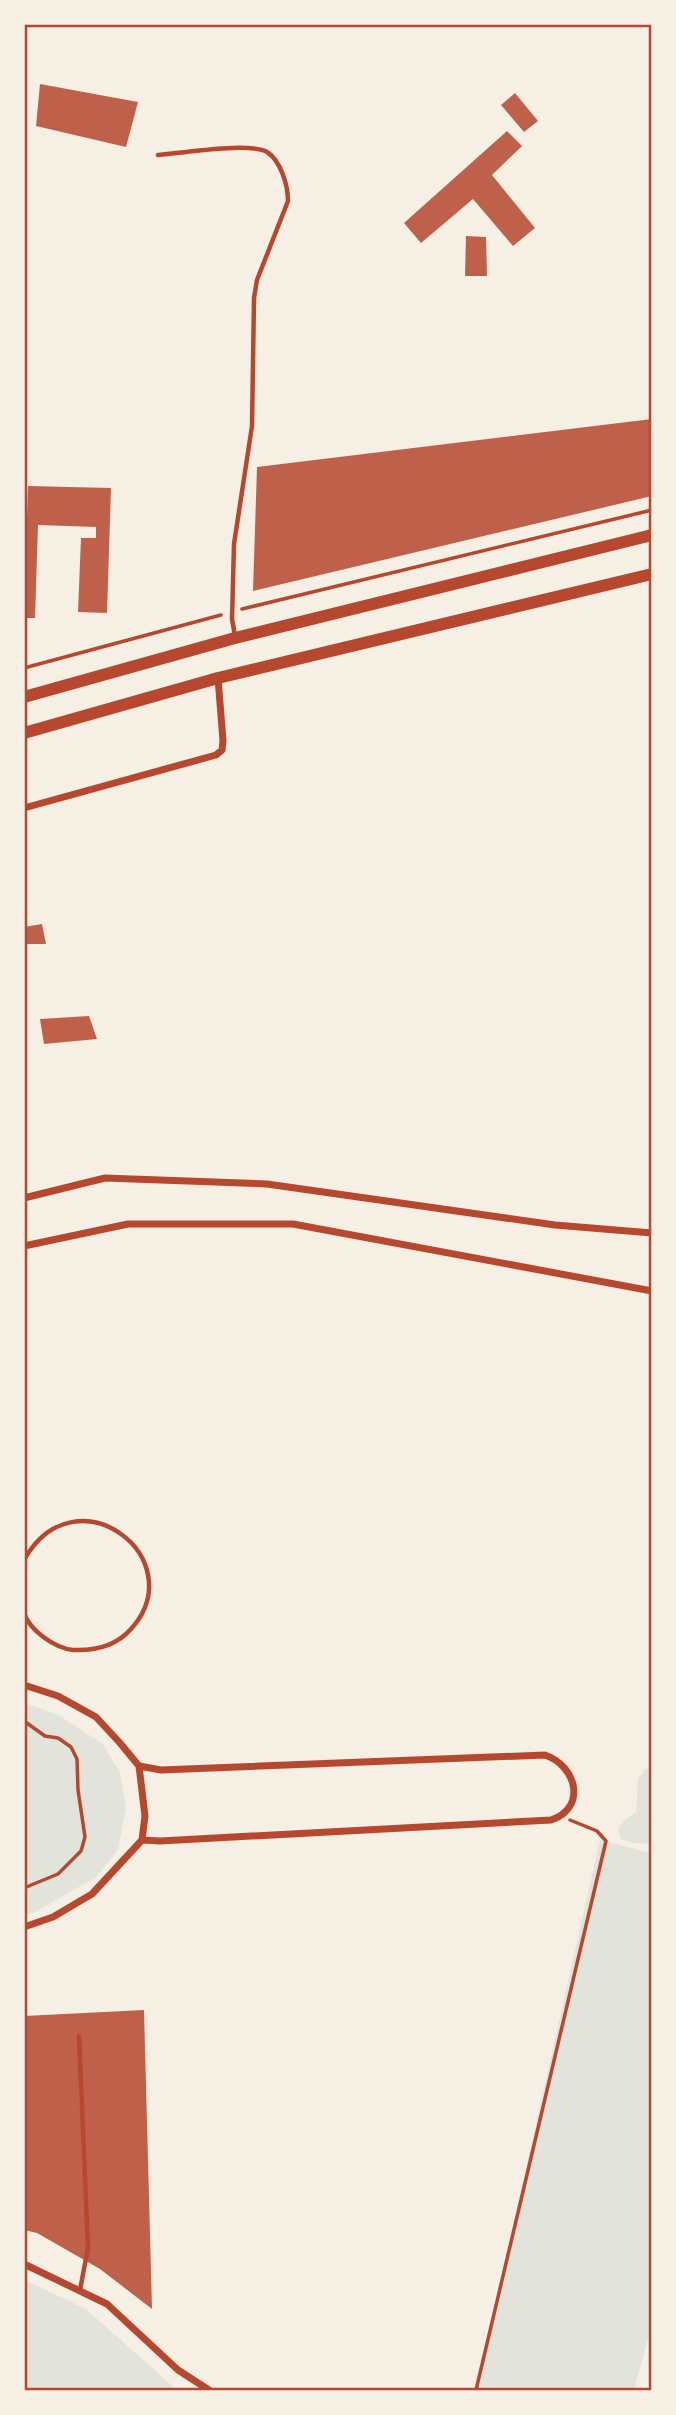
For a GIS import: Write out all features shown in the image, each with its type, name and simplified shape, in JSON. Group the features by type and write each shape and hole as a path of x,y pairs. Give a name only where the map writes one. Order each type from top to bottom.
{"street":[{"path":"24,697 235,638 652,535"},
{"path":"24,733 218,678 652,574"},
{"path":"24,808 216,755 222,750 223,741 218,678"},
{"path":"24,1198 105,1178 267,1184 555,1225 652,1233"},
{"path":"24,1246 128,1224 293,1224 652,1291"},
{"path":"24,1685 58,1696 96,1717 139,1766 145,1816 142,1840 92,1894 52,1917 24,1927"},
{"path":"139,1766 161,1770 545,1755 557,1759 567,1769 573,1782 574,1793 569,1809 562,1816 551,1820 142,1840"},
{"path":"24,2264 107,2304 178,2370 209,2390"}],"lane":[{"path":"158,155 250,147 268,153 281,170 288,188 288,201 257,281 254,298 252,426 234,544 232,612 235,638"},
{"path":"24,1560 34,1543 56,1527 83,1521 110,1526 132,1542 146,1565 149,1593 141,1618 122,1639 97,1650 70,1650 44,1639 24,1613"},
{"path":"79,2036 88,2248 80,2290"}],"path":[{"path":"24,668 232,612 652,510"},
{"path":"24,1721 45,1736 58,1738 71,1747 77,1759 78,1790 85,1837 81,1851 58,1874 24,1888"},
{"path":"476,2390 606,1841 597,1831 562,1816"}],"shaded area":[{"path":"25,1703 58,1715 103,1744 120,1773 126,1807 118,1850 95,1878 25,1915"},
{"path":"645,1769 651,1769 652,1844 621,1839 618,1830 623,1821 636,1812 638,1779"},
{"path":"600,1840 651,1853 652,2324 634,2390 476,2390"},
{"path":"25,2280 86,2309 177,2390 25,2390"}],"building":[{"path":"40,84 138,102 126,147 36,126"},
{"path":"515,93 538,121 524,132 501,105"},
{"path":"507,131 522,146 492,175 535,228 513,246 473,199 421,243 404,223"},
{"path":"466,236 486,237 487,276 465,276"},
{"path":"652,419 652,496 253,591 257,467"},
{"path":"28,486 111,488 107,613 78,612 81,538 96,538 96,527 38,525 35,618 24,618"},
{"path":"42,924 46,944 24,944 24,927"},
{"path":"89,1016 97,1039 44,1044 40,1019"},
{"path":"144,2010 152,2309 100,2269 37,2233 24,2230 24,2016"}]}
